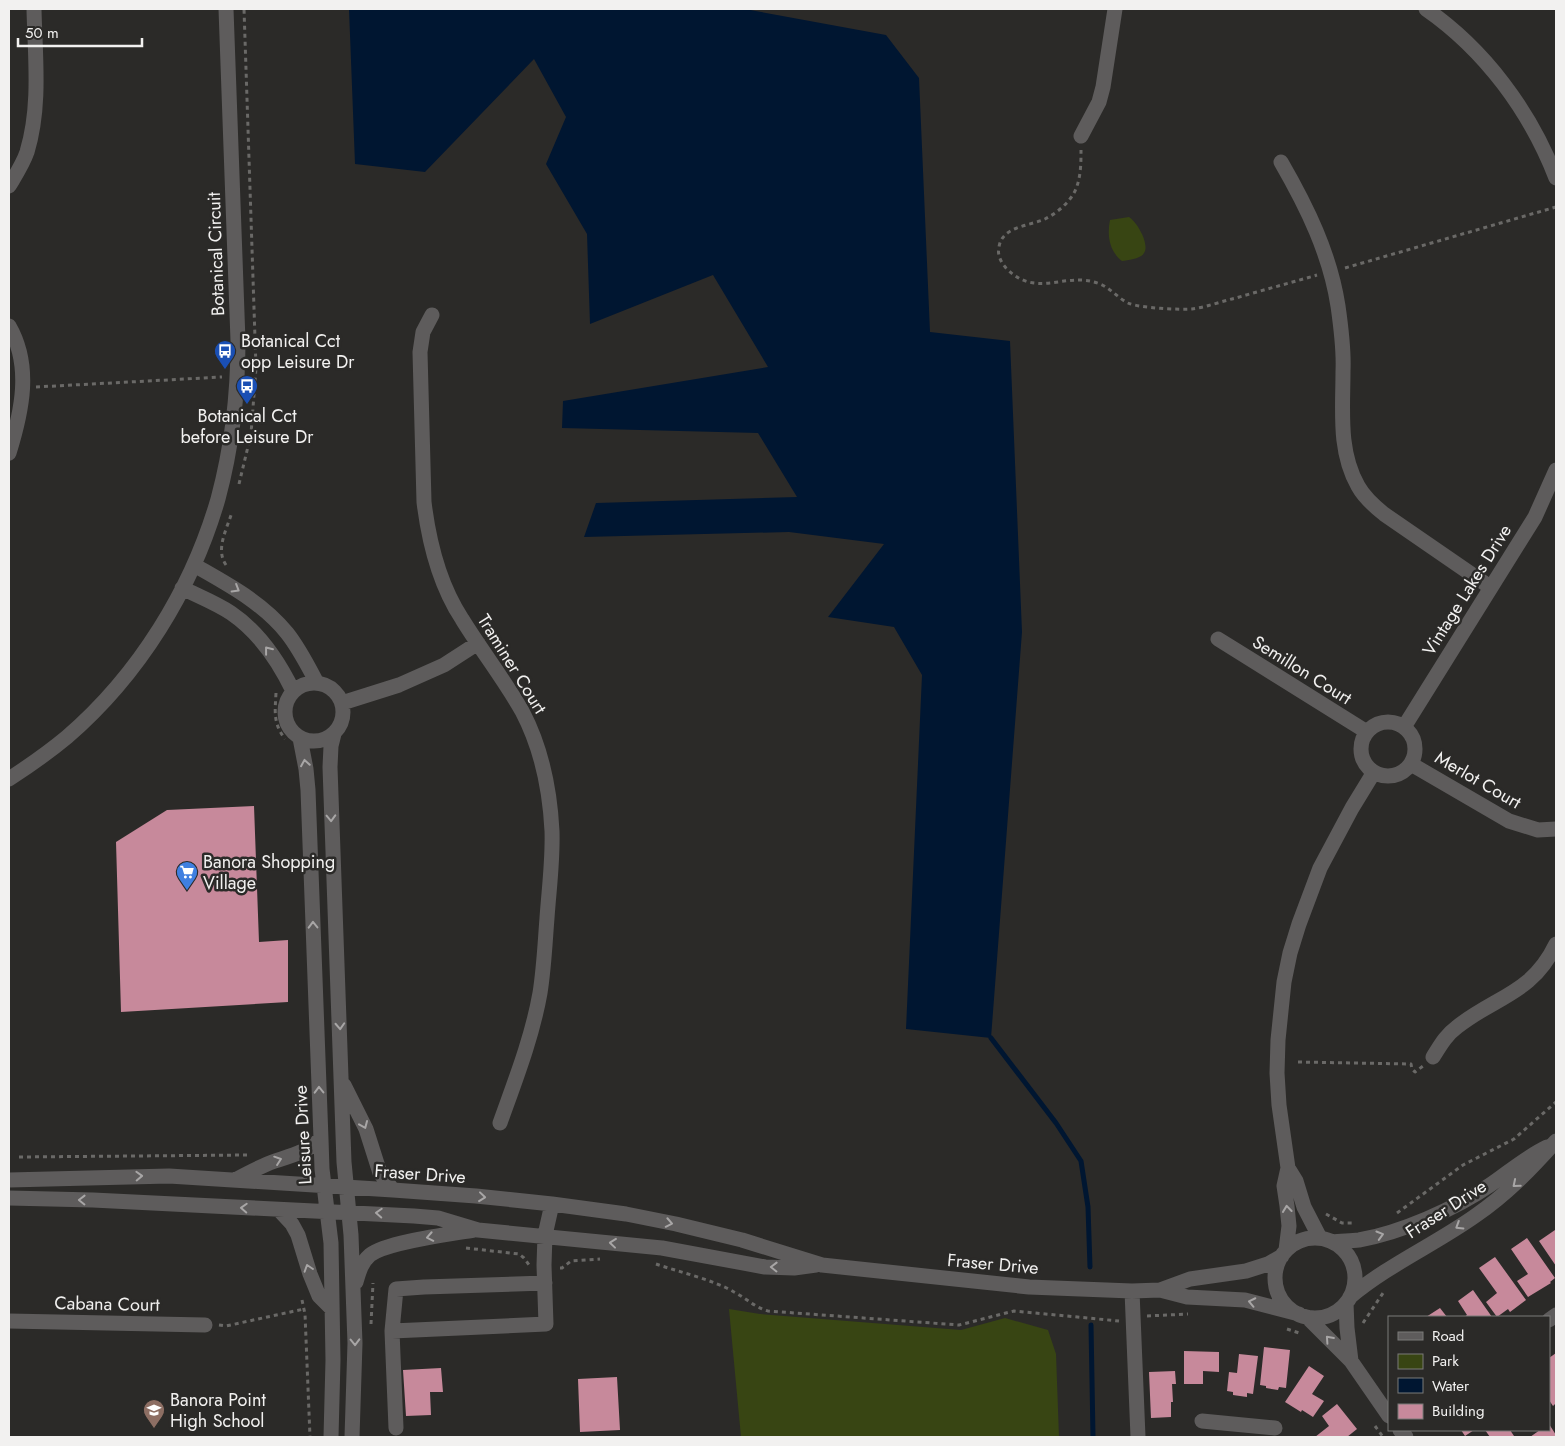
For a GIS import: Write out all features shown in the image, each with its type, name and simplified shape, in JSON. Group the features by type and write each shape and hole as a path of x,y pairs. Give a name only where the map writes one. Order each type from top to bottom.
{"street":[{"path":"9,186 26,154 33,129 36,105 34,9"},
{"name":"Botanical Circuit","path":"9,779 67,737 108,696 142,655 158,632 194,565 215,507 227,463 238,376 238,322 226,9"},
{"path":"1081,136 1099,102 1115,9"},
{"path":"1426,9 1449,25 1463,38 1497,75 1534,130 1556,178"},
{"path":"1281,162 1313,222 1330,272 1338,306 1343,347 1343,438 1351,471 1358,487 1371,503 1384,514 1490,587"},
{"name":"Traminer Court","path":"432,315 423,332 419,369 424,502 434,554 441,578 461,619 508,688 532,735 544,778 552,832 551,874 540,993 526,1047 500,1123"},
{"path":"9,326 16,341 23,368 24,388 9,453"},
{"name":"Vintage Lakes Drive","path":"1404,727 1535,517 1556,470"},
{"path":"194,565 240,591 276,621 288,634 317,683"},
{"path":"182,588 230,612 253,632 284,672 293,691 308,683 317,683 326,684 338,695 344,711 343,720 334,734 326,739 317,741 294,741"},
{"name":"Semillon Court","path":"1218,639 1367,732"},
{"path":"342,702 399,685 444,665 478,643"},
{"name":"Leisure Drive","path":"293,691 288,699 286,716 307,776 321,1139 324,1186 331,1243 333,1360 331,1437"},
{"path":"1384,722 1394,722 1404,727 1411,734 1415,744 1415,754 1411,764 1404,771 1394,776 1384,776 1374,772 1366,764 1362,754 1362,743 1367,732 1374,726 1384,722"},
{"path":"334,734 331,746 330,767 332,851 355,1344 352,1437"},
{"name":"Merlot Court","path":"1411,764 1509,821 1538,830 1556,830"},
{"path":"1374,772 1352,808 1320,868 1299,924 1284,982 1277,1073 1279,1105 1288,1168 1284,1186 1289,1226 1284,1253 1279,1261 1276,1274 1277,1289 1285,1304 1303,1316 1351,1361 1388,1415"},
{"path":"310,831 332,851"},
{"path":"316,1010 325,1002 329,994 327,931 335,917"},
{"path":"1433,1057 1447,1036 1457,1026 1525,985 1538,973 1555,952"},
{"path":"342,1082 366,1129 380,1173 393,1190"},
{"path":"235,1180 256,1169 301,1153 311,1148 321,1139"},
{"name":"Fraser Drive","path":"1326,1240 1357,1240 1378,1235 1406,1226 1444,1210 1489,1186 1532,1154 1556,1142"},
{"name":"Fraser Drive","path":"1348,1300 1384,1271 1475,1216 1521,1179 1556,1142"},
{"path":"1288,1168 1296,1181 1304,1207 1326,1240 1346,1253 1354,1270 1354,1284 1348,1300 1347,1328 1351,1361"},
{"name":"Fraser Drive","path":"9,1180 146,1176 393,1190 552,1204 626,1214 676,1224 742,1240 822,1265 996,1284 1132,1291 1160,1290 1187,1297 1245,1300 1303,1316"},
{"name":"Fraser Drive","path":"9,1198 93,1200 438,1218 478,1230 545,1235 662,1248 765,1267 794,1268 822,1265"},
{"path":"392,1331 546,1324 545,1235 552,1204"},
{"path":"279,1210 292,1224 298,1235 319,1296 332,1309"},
{"path":"353,1293 362,1264 369,1255 378,1250 423,1239 478,1230"},
{"path":"1284,1253 1303,1240 1326,1240"},
{"name":"Fraser Drive","path":"1160,1290 1190,1279 1246,1271 1268,1264 1284,1253"},
{"path":"396,1428 392,1331 396,1289 545,1283"},
{"path":"1132,1291 1138,1437"},
{"path":"1303,1316 1323,1317 1329,1315 1336,1312 1348,1300"},
{"name":"Cabana Court","path":"9,1321 205,1325"},
{"path":"1202,1421 1236,1431 1275,1428"}],"path":[{"path":"1081,136 1078,179 1075,191 1069,200 1055,214 1011,231 1000,242 999,254 1003,264 1011,273 1022,280 1038,284 1074,280 1092,282 1100,284 1133,305 1144,307 1191,309 1330,272 1556,207"},
{"path":"24,388 238,376"},
{"path":"239,487 243,470"},
{"path":"231,569 221,557 221,547 234,504"},
{"path":"276,687 275,718 278,730 294,741"},
{"path":"1298,1062 1411,1064 1415,1072 1433,1057"},
{"path":"1396,1213 1463,1165 1514,1139 1556,1102"},
{"path":"19,1157 247,1155 255,1153"},
{"path":"1323,1209 1326,1214 1336,1220 1361,1223"},
{"path":"562,1268 571,1261 607,1259"},
{"path":"649,1263 718,1285 734,1292 760,1309 768,1311 959,1325 1014,1311 1123,1321 1133,1316 1192,1314"},
{"path":"1360,1325 1386,1290"},
{"path":"301,1293 304,1309 310,1437"},
{"path":"205,1325 226,1326 304,1309"},
{"path":"1285,1328 1308,1337"},
{"path":"1372,1421 1383,1437"}],"green space":[{"path":"1129,217 1136,223 1142,234 1145,249 1140,257 1122,261 1114,252 1110,242 1110,220"},
{"path":"729,1309 760,1314 961,1330 1005,1318 1048,1330 1056,1354 1059,1437 741,1437"}],"water":[{"path":"349,9 745,9 886,35 919,78 930,332 1010,341 1022,632 991,1038 906,1029 922,675 894,627 828,617 884,544 789,532 584,537 596,503 797,497 758,433 562,428 563,401 768,367 713,275 590,324 587,234 546,164 566,117 534,59 425,172 355,164"}],"building":[{"name":"Banora Shopping Village","path":"254,806 259,942 288,940 288,1002 121,1012 116,842 167,810"},
{"path":"1555,1230 1556,1232 1556,1266 1539,1241"},
{"path":"1527,1238 1555,1278 1551,1283 1528,1297 1517,1281 1528,1274 1511,1249"},
{"path":"1495,1257 1526,1300 1510,1312 1508,1309 1496,1316 1486,1302 1497,1293 1479,1268"},
{"path":"1473,1290 1491,1316 1466,1316 1467,1315 1458,1301"},
{"path":"1440,1308 1446,1316 1428,1316"},
{"path":"1264,1347 1290,1350 1286,1388 1279,1387 1278,1390 1260,1385"},
{"path":"1184,1351 1219,1352 1219,1372 1203,1371 1203,1384 1184,1384"},
{"path":"1556,1353 1556,1403 1553,1406 1550,1402 1550,1357"},
{"path":"1239,1354 1258,1356 1253,1394 1247,1393 1247,1397 1233,1395 1233,1392 1227,1391 1229,1372 1237,1373"},
{"path":"1309,1366 1324,1376 1312,1394 1324,1401 1313,1417 1285,1402"},
{"path":"441,1368 443,1392 430,1392 431,1415 406,1416 403,1370"},
{"path":"1175,1371 1176,1384 1172,1384 1173,1402 1171,1402 1171,1417 1151,1418 1149,1372"},
{"path":"617,1377 620,1430 580,1432 578,1379"},
{"path":"1337,1404 1357,1429 1347,1437 1315,1437 1329,1426 1322,1416"},
{"path":"1550,1426 1556,1435 1556,1437 1530,1437 1539,1431 1550,1431"},
{"path":"1462,1431 1472,1431 1465,1436"},
{"path":"1486,1431 1511,1431 1514,1436 1512,1437 1490,1437"}],"waterway":[{"path":"991,1038 1056,1123 1081,1161 1088,1207 1090,1267"},
{"path":"1091,1325 1093,1437"}],"place":[{"name":"Botanical Cct opp Leisure Dr","path":"225,370"},
{"name":"Botanical Cct before Leisure Dr","path":"247,405"},
{"name":"Banora Shopping Village","path":"187,891"},
{"name":"Banora Point High School","path":"154,1429"}]}
